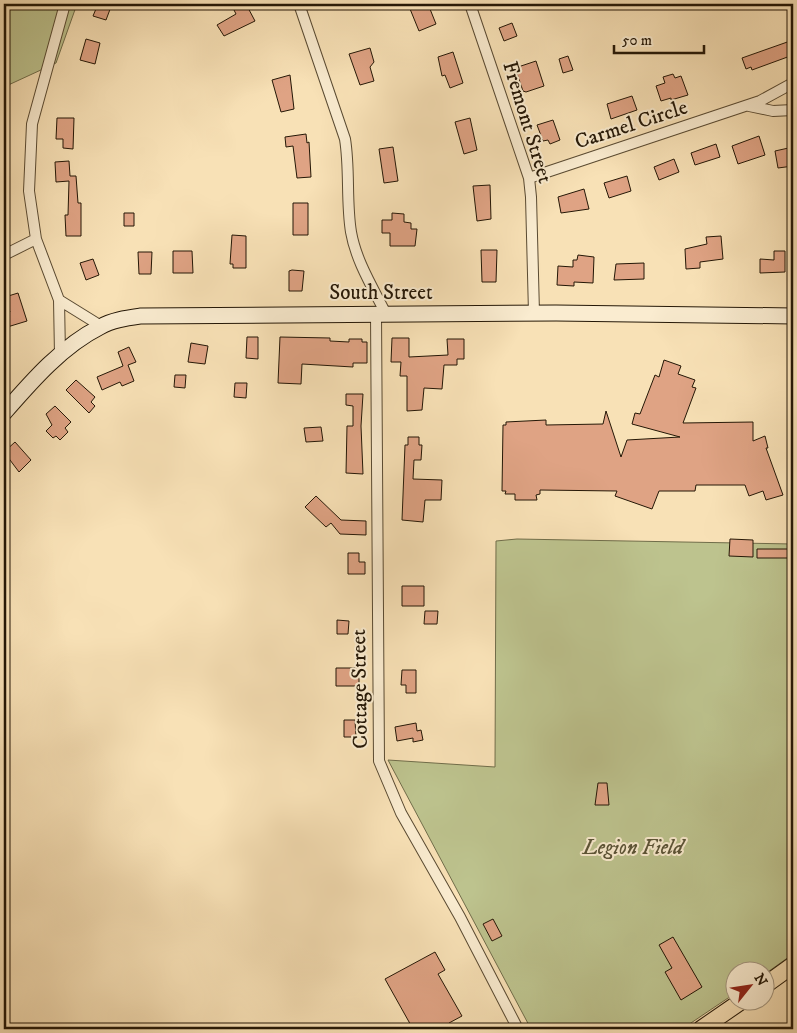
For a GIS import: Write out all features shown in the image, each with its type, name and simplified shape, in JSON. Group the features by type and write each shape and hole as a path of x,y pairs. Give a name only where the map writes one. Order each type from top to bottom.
{"main road":[{"path":"774,979 793,966"},
{"path":"701,1029 729,1010"}],"street":[{"path":"60,355 59,300 36,239 29,191 32,124 65,4"},
{"path":"299,4 345,139 349,163 349,214 356,252 381,314"},
{"name":"Fremont Street","path":"470,4 529,178 534,314"},
{"name":"Carmel Circle","path":"529,178 746,106 793,84"},
{"name":"Carmel Circle","path":"746,106 773,111 793,110"},
{"path":"4,255 36,239"},
{"path":"59,300 101,326"},
{"name":"South Street","path":"4,413 60,355 87,334 101,326 127,318 160,314 793,316"},
{"name":"Cottage Street","path":"381,314 379,761 400,813 460,917 518,1029"},
{"path":"4,984 4,1000"}],"green space":[{"path":"4,4 77,4 56,63 4,87"},
{"name":"Legion Field","path":"517,539 793,544 793,954 774,968 774,960 724,960 724,1001 682,1029 531,1029 388,760 495,767 496,541"}],"building":[{"path":"98,4 112,4 106,20 93,16"},
{"path":"231,4 246,4 255,21 224,36 217,25 236,14"},
{"path":"408,4 428,4 436,24 419,31"},
{"path":"512,23 517,36 504,41 499,28"},
{"path":"86,39 100,43 95,64 80,60"},
{"path":"793,40 793,55 752,70 751,67 746,69 742,58"},
{"path":"370,48 374,62 370,67 374,81 360,85 349,54"},
{"path":"453,52 463,83 450,88 445,75 442,76 438,57"},
{"path":"568,56 573,70 563,73 559,59"},
{"path":"536,61 544,86 526,92 523,91 515,68"},
{"path":"673,74 675,78 681,76 688,95 661,101 656,86 665,83 663,77"},
{"path":"290,75 294,109 281,112 272,80"},
{"path":"632,96 637,110 611,119 607,104"},
{"path":"57,118 74,118 73,149 63,148 63,139 56,139"},
{"path":"470,118 477,150 464,154 455,122"},
{"path":"553,120 560,140 550,144 548,140 543,141 537,125"},
{"path":"306,134 307,143 309,142 311,177 297,178 293,146 286,147 285,137"},
{"path":"759,136 765,155 738,164 732,146"},
{"path":"716,144 720,157 695,165 691,153"},
{"path":"393,147 398,181 384,183 379,149"},
{"path":"793,147 793,166 778,168 775,151"},
{"path":"674,159 679,172 659,180 654,167"},
{"path":"69,161 70,176 76,176 78,203 81,203 81,236 66,236 65,215 68,215 69,181 56,182 55,162"},
{"path":"627,176 631,191 609,198 604,183"},
{"path":"490,185 491,219 477,221 473,186"},
{"path":"584,189 589,209 561,213 558,197"},
{"path":"293,203 308,203 308,235 293,235"},
{"path":"124,213 134,213 134,226 124,226"},
{"path":"392,213 404,214 404,222 411,223 411,229 417,229 415,246 390,246 390,233 382,233 382,220 392,220"},
{"path":"232,235 246,236 246,268 233,268 233,264 230,264"},
{"path":"721,236 723,259 700,262 700,268 686,269 685,249 707,244 706,237"},
{"path":"481,250 497,250 496,282 482,282"},
{"path":"173,251 192,251 193,273 173,273"},
{"path":"774,251 785,251 785,272 760,273 760,259 774,260"},
{"path":"138,252 152,252 151,274 139,274"},
{"path":"578,255 594,257 593,283 574,282 574,286 557,285 558,266 573,267 573,260 577,260"},
{"path":"93,259 99,275 86,280 80,263"},
{"path":"644,263 644,279 614,280 616,264"},
{"path":"289,271 304,271 302,291 289,291"},
{"path":"18,293 27,321 4,328 4,314 10,312 5,297"},
{"path":"247,337 258,337 258,359 246,358"},
{"path":"280,337 330,338 330,341 349,342 349,339 362,339 362,342 367,342 367,363 353,363 353,367 302,364 301,384 278,383"},
{"path":"392,338 409,338 409,357 448,355 447,339 464,339 464,359 457,359 457,365 444,365 442,389 424,388 422,410 407,411 407,376 400,376 401,362 391,362"},
{"path":"191,343 208,346 205,364 188,362"},
{"path":"129,347 136,362 128,365 134,381 122,386 120,382 102,390 97,377 123,366 118,352"},
{"path":"664,360 681,366 678,374 695,380 692,387 696,388 683,423 753,422 753,441 765,436 768,448 766,448 783,495 766,500 763,491 749,496 745,485 696,485 695,491 659,491 652,509 615,496 617,491 540,490 540,494 536,495 537,500 515,500 515,494 505,494 506,491 502,491 503,425 506,425 506,422 546,420 546,425 603,424 606,411 621,457 627,440 680,437 632,424 635,413 640,414 655,375 659,377"},
{"path":"175,375 186,375 185,388 174,387"},
{"path":"76,380 95,397 91,402 95,406 89,413 66,390"},
{"path":"235,383 247,383 246,398 234,397"},
{"path":"346,394 363,394 361,426 363,474 346,473 347,426 353,426 353,406 346,405"},
{"path":"55,406 71,422 65,428 68,432 60,440 56,436 53,438 46,431 52,425 46,414"},
{"path":"321,427 323,441 306,442 304,428"},
{"path":"408,437 419,437 419,445 422,445 421,460 414,460 413,479 442,480 441,500 425,500 423,522 402,520 405,445 408,445"},
{"path":"15,442 31,460 19,472 4,452"},
{"path":"316,496 341,520 366,521 366,535 340,534 331,523 326,527 305,507"},
{"path":"730,539 753,540 753,557 729,556"},
{"path":"757,549 793,549 793,558 757,558"},
{"path":"348,553 359,553 359,562 365,562 365,574 348,574"},
{"path":"402,586 424,586 424,606 402,606"},
{"path":"425,611 438,611 437,624 424,624"},
{"path":"337,620 349,621 348,634 337,634"},
{"path":"336,668 359,668 359,686 336,686"},
{"path":"402,670 416,670 416,693 406,693 406,685 401,685"},
{"path":"344,720 355,720 356,737 344,737"},
{"path":"416,723 417,731 421,730 423,740 413,742 413,738 397,741 395,727"},
{"path":"598,783 607,783 609,805 595,805"},
{"path":"493,919 502,936 492,941 483,924"},
{"path":"673,937 702,987 681,1000 665,972 672,968 659,945"},
{"path":"435,952 445,970 438,974 462,1016 449,1023 453,1029 413,1029 385,979"}]}
